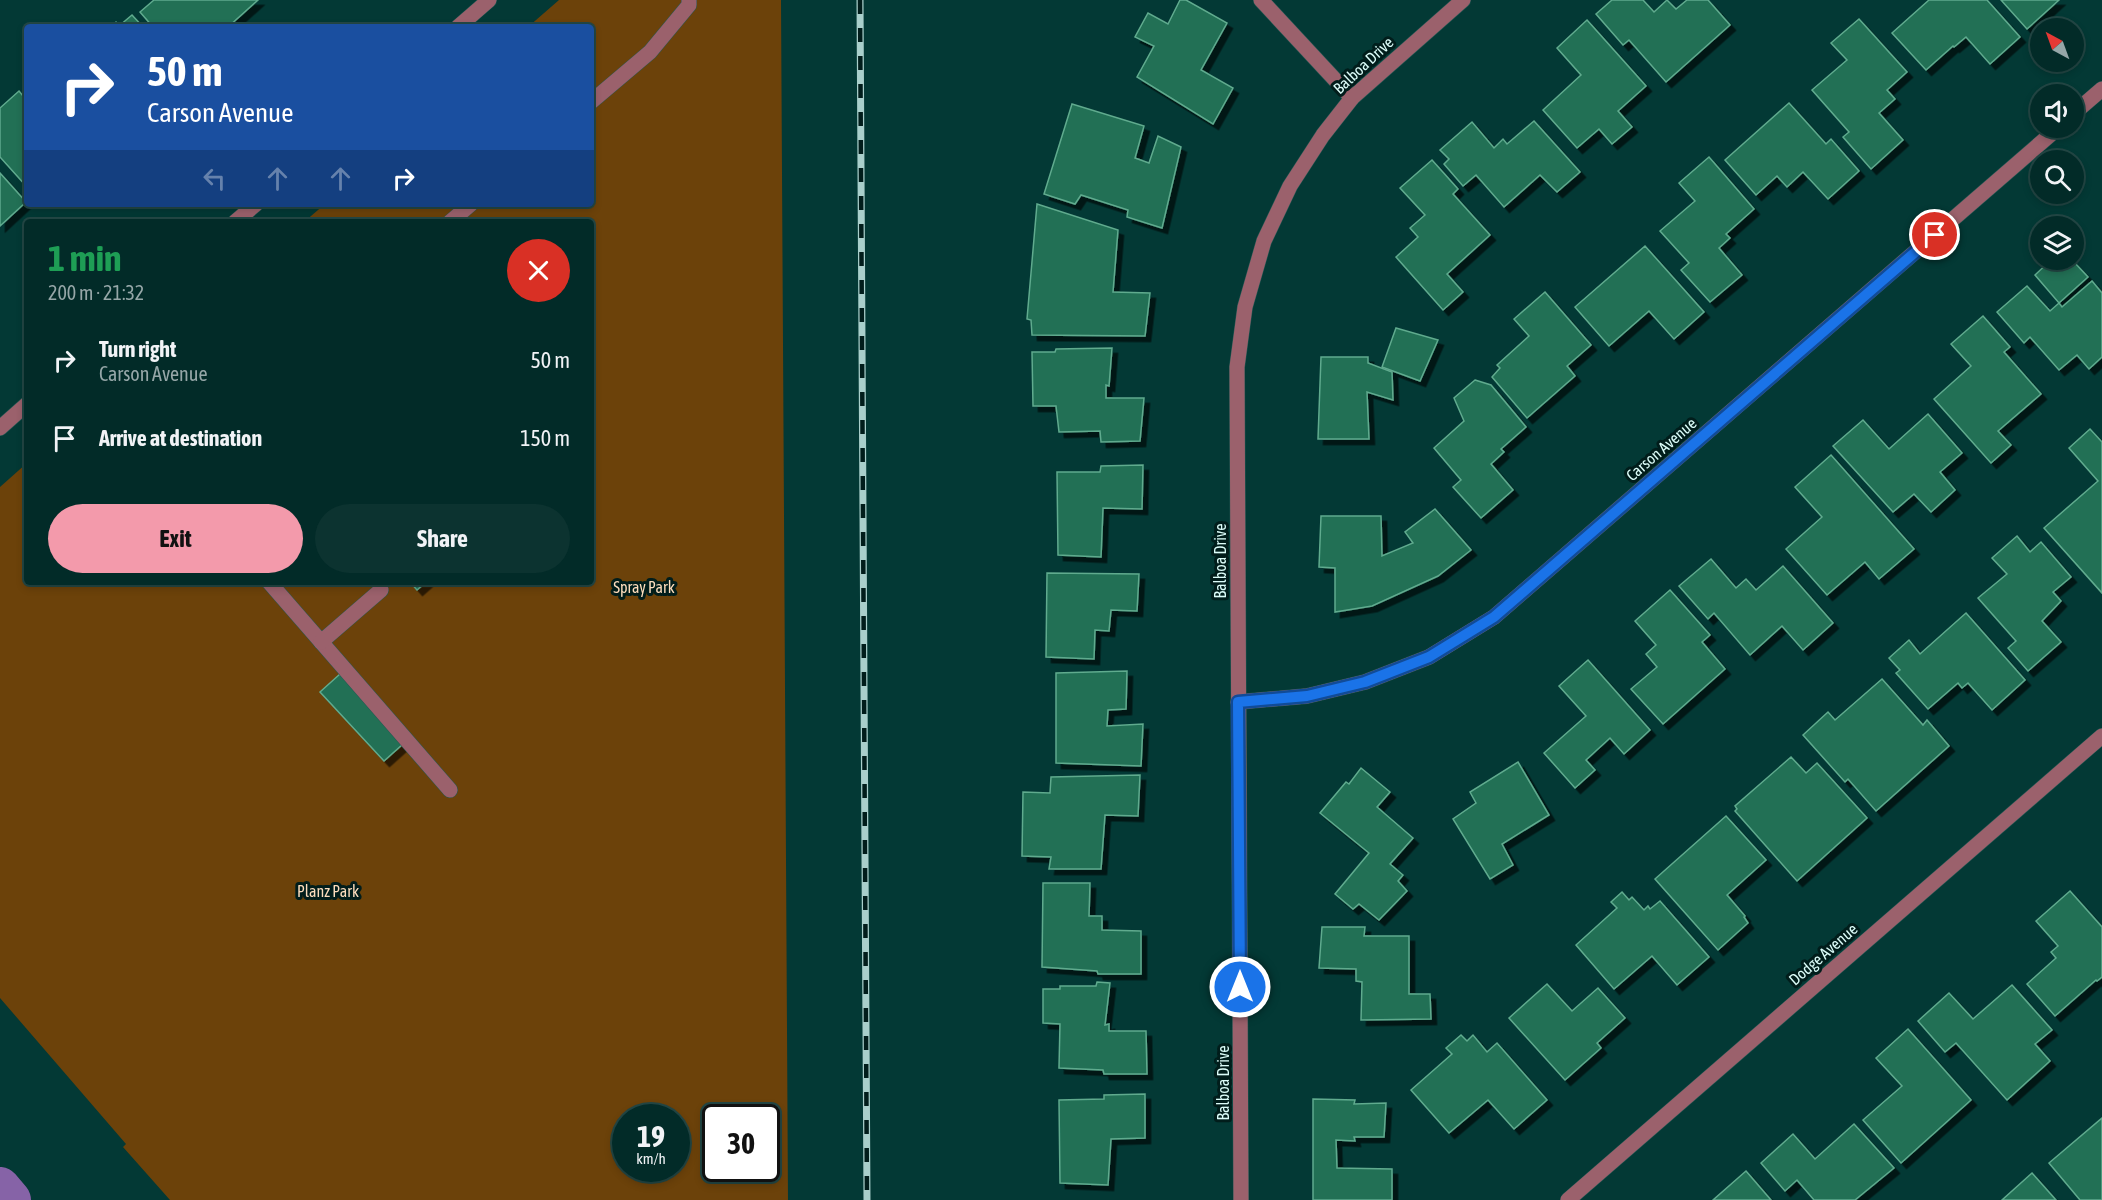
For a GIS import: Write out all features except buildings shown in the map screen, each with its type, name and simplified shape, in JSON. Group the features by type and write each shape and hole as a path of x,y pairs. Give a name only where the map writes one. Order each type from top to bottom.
{"street":[{"path":"461,24 489,0"},
{"path":"594,99 650,52 689,5 689,0"},
{"path":"1261,0 1352,98"},
{"name":"Balboa Drive","path":"1241,1200 1237,367 1245,307 1264,241 1290,186 1323,135 1352,98 1463,0"},
{"path":"2084,105 2102,89"},
{"name":"Carson Avenue","path":"1238,702 1307,696 1365,682 1429,657 1494,617 2046,138"},
{"path":"238,219 252,207"},
{"path":"454,219 468,207"},
{"path":"0,428 24,407"},
{"path":"272,585 450,790"},
{"path":"321,642 381,590"},
{"name":"Dodge Avenue","path":"1568,1200 2102,736"}],"green space":[{"name":"Planz Park","path":"559,0 781,0 788,1200 170,1200 123,1147 126,1144 0,998 0,487 24,466 24,585 594,585 594,219 308,219 322,207 594,207 594,24 531,24"}],"waterway":[{"path":"0,1187 11,1200"}],"railway":[{"path":"860,0 867,1200"}],"route":[{"path":"1240,987 1238,702 1307,696 1365,682 1429,657 1494,617 1935,235"}],"park label":[{"name":"Spray Park","path":"644,587"}]}
